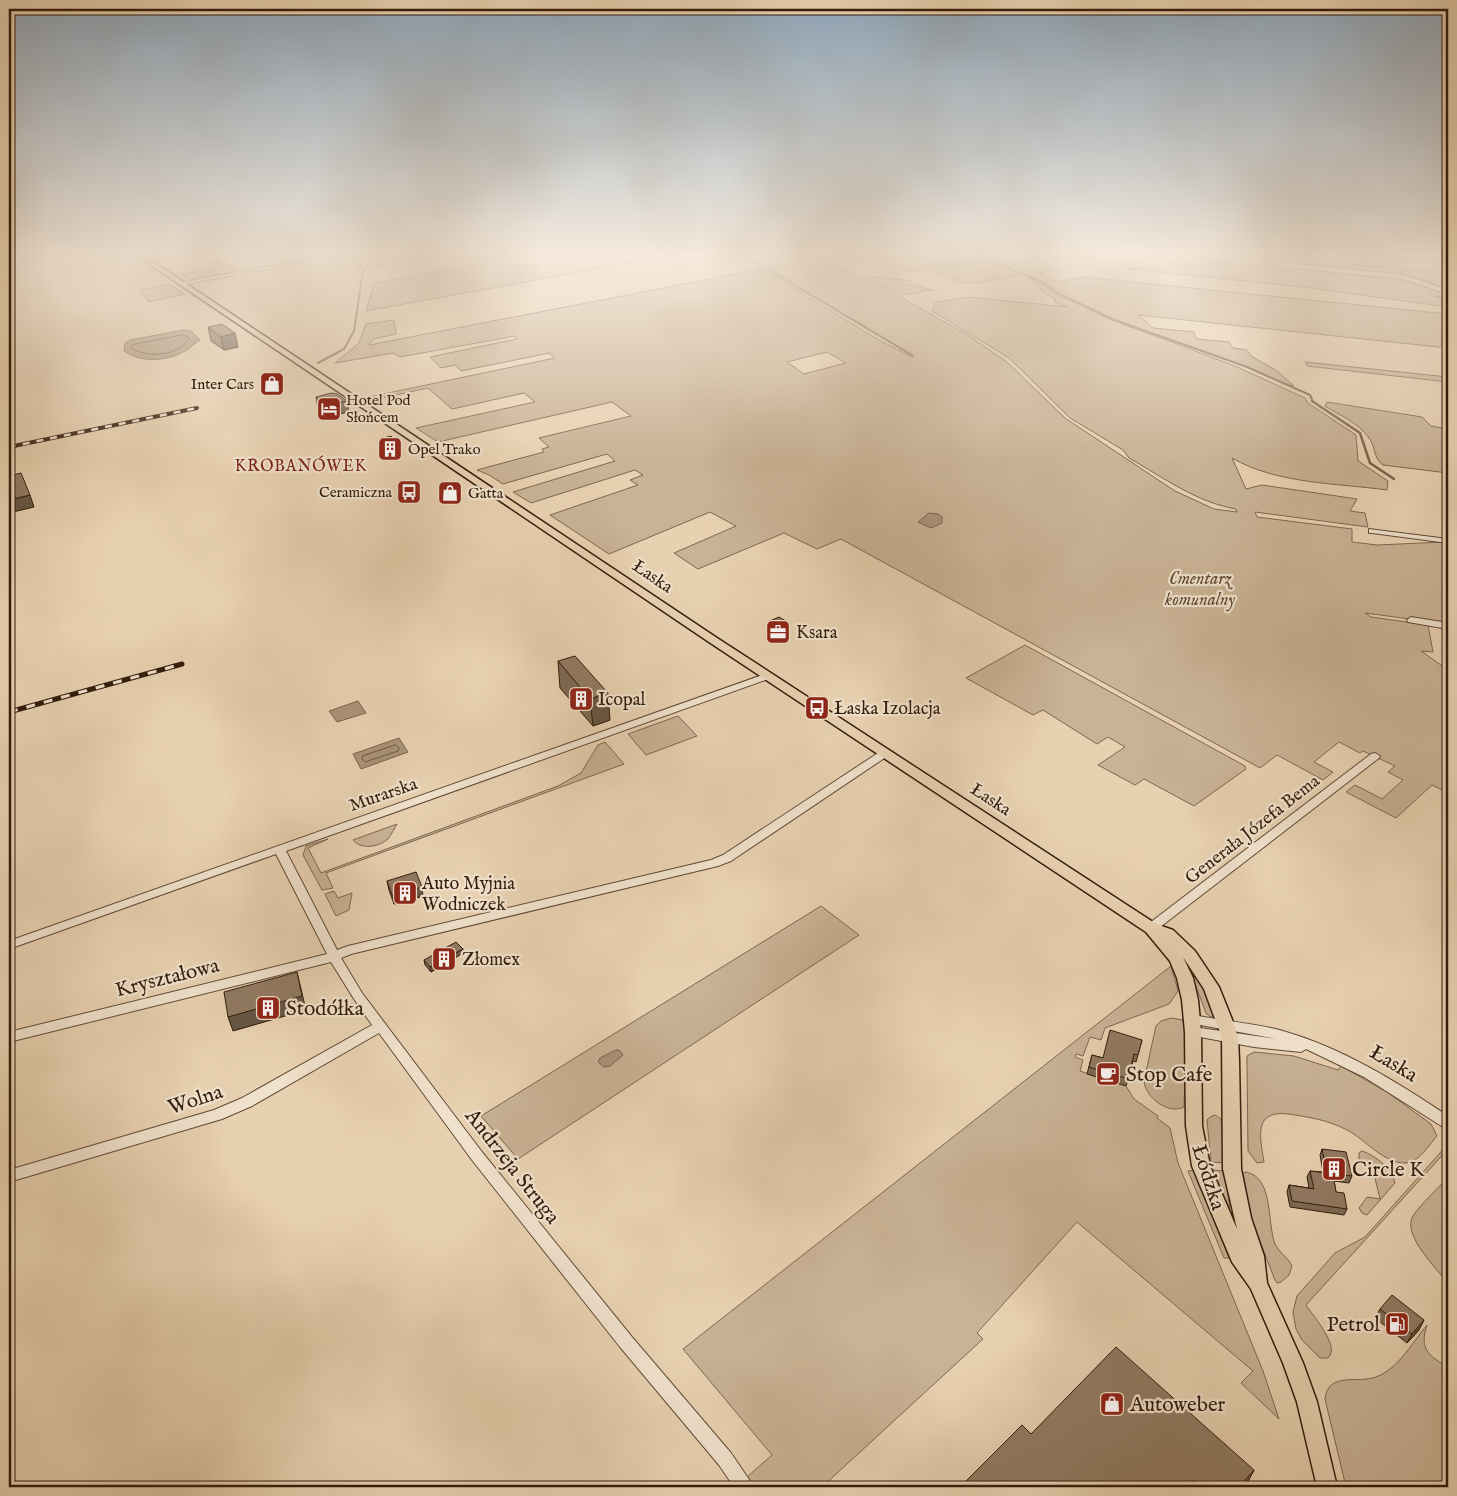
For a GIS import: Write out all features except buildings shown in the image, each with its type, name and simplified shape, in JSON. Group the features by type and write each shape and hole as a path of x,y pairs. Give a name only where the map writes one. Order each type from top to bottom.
{"main road":[{"name":"Łaska","path":"240,323 768,676 1151,928 1168,934 1190,955 1211,987 1228,1033"},
{"name":"Łaska","path":"1151,928 1182,968 1193,1026"},
{"name":"Łódzka","path":"1193,1026 1194,1126 1201,1166 1239,1256 1258,1282 1305,1397 1328,1487"},
{"name":"Łódzka","path":"1228,1033 1232,1169 1242,1218 1255,1256 1258,1282"}],"street":[{"path":"1372,531 1448,541"},
{"path":"1411,620 1448,626"},
{"name":"Murarska","path":"9,945 768,676"},
{"name":"Kryształowa","path":"9,1037 324,960 348,950 714,863 727,858 885,753"},
{"name":"Generała Józefa Bema","path":"1151,928 1374,756"},
{"name":"Andrzeja Struga","path":"279,849 334,956 358,996 477,1156 626,1342 725,1459 744,1487"},
{"name":"Wolna","path":"9,1176 217,1115 246,1102 381,1026"},
{"name":"Łaska","path":"1193,1026 1281,1046 1314,1048 1358,1066 1448,1123"}],"green space":[{"name":"Cmentarz komunalny","path":"374,323 394,323 396,334 373,339 369,345 484,323 851,323 879,340 910,356 913,355 859,323 946,323 1007,362 1065,418 1175,491 1214,509 1237,512 1236,509 1221,506 1194,495 1129,458 1123,450 1070,418 1009,358 951,323 1120,323 1235,366 1305,398 1308,403 1356,435 1358,461 1388,481 1387,490 1287,478 1249,467 1232,458 1246,489 1262,485 1357,499 1350,511 1365,513 1368,527 1255,512 1257,517 1352,529 1352,542 1377,545 1443,542 1445,555 1448,556 1448,624 1365,613 1371,617 1428,625 1433,652 1421,651 1448,670 1448,793 1432,785 1396,818 1346,792 1355,785 1382,799 1403,780 1388,772 1395,766 1363,751 1360,753 1339,742 1314,762 1333,772 1323,780 1277,755 1260,768 841,539 817,549 784,533 698,569 674,553 736,526 710,512 609,554 550,515 638,485 630,480 643,475 635,470 531,503 513,492 615,461 607,454 503,484 477,470 544,452 542,449 549,447 539,438 631,416 612,402 438,442 416,428 535,402 524,393 452,409 428,388 373,400 369,397 555,358 549,353 461,371 456,365 441,368 430,357 517,339 515,336 400,357 393,353 335,363 359,343 366,324","holes":["827,352 846,363 804,374 787,362"]},
{"path":"1125,323 1147,323 1153,328 1194,332 1196,339 1229,342 1233,348 1247,350 1251,356 1277,371 1294,386 1284,384 1248,367"},
{"path":"1211,323 1448,323 1448,348"},
{"path":"1305,362 1448,377 1448,382 1307,366"},
{"path":"1327,402 1422,417 1431,426 1448,429 1448,473 1383,465 1365,433 1325,406"},
{"path":"1025,645 1245,766 1246,769 1194,806 1144,779 1135,785 1098,765 1125,747 1108,737 1097,744 1043,710 1033,715 966,678"},
{"path":"678,716 697,736 646,755 628,734"},
{"path":"605,742 624,764 326,873 333,888 322,890 303,855 306,846 328,839 308,848 321,873 558,786 581,773 598,745"},
{"path":"397,824 388,839 380,844 365,846 353,840"},
{"path":"334,891 338,898 352,893 349,910 336,916 325,894"},
{"path":"821,906 859,935 518,1159 481,1116"},
{"path":"1174,945 1187,961 1203,987 1214,1017 1210,1017 1206,1013 1192,976"},
{"path":"1171,966 1178,991 1169,1004 1105,1028 1101,1040 1090,1037 1083,1056 1076,1054 1075,1057 1083,1060 1080,1071 1126,1086 1134,1099 1158,1116 1157,1118 1170,1128 1178,1163 1263,1371 1279,1419 1241,1383 1253,1371 1077,1222 977,1333 983,1339 822,1487 753,1486 746,1478 772,1455 683,1349"},
{"path":"1171,1018 1183,1020 1186,1038 1184,1107 1178,1109 1171,1109 1158,1103 1148,1093 1144,1081 1156,1026 1161,1021"},
{"path":"1254,1052 1294,1056 1338,1070 1341,1066 1387,1092 1431,1124 1437,1136 1415,1160 1406,1163 1398,1162 1390,1160 1354,1134 1333,1124 1303,1116 1277,1114 1269,1116 1261,1127 1264,1162 1257,1163 1248,1151 1247,1056"},
{"path":"1215,1115 1221,1119 1224,1163 1211,1162 1207,1120"},
{"path":"1448,1144 1448,1149 1306,1305 1329,1339 1331,1353 1328,1358 1320,1358 1302,1340 1296,1329 1293,1312 1297,1296 1335,1253 1365,1237"},
{"path":"1362,1151 1383,1163 1391,1172 1395,1183 1367,1215 1362,1213 1359,1208 1367,1197 1380,1199 1371,1161 1359,1160 1359,1153"},
{"path":"1194,1170 1229,1258 1224,1258 1188,1171"},
{"path":"1212,1170 1225,1171 1230,1210"},
{"path":"1246,1172 1255,1176 1261,1183 1268,1202 1275,1244 1292,1266 1289,1275 1281,1282 1277,1283 1275,1280 1252,1221 1243,1173"},
{"path":"1448,1177 1448,1283 1417,1243 1411,1226 1414,1214"},
{"path":"1427,1325 1424,1340 1427,1350 1430,1355 1448,1367 1447,1487 1346,1487 1325,1399 1327,1390 1337,1382 1368,1379 1384,1373 1398,1362"}],"water":[{"path":"183,330 191,331 200,340 188,349 173,356 148,359 139,358 124,351 125,343 130,340"},
{"path":"929,513 938,514 942,517 942,523 931,528 918,522"},
{"path":"358,701 366,713 337,722 329,711"},
{"path":"399,738 408,752 361,769 353,754"},
{"path":"619,1050 623,1055 610,1066 604,1067 598,1062 600,1058"}],"waterway":[{"path":"318,363 344,349 354,331 355,323"},
{"path":"857,323 913,356"},
{"path":"1122,323 1247,367 1310,395 1313,402"},
{"path":"1313,402 1360,433 1370,463 1394,479"}],"railway":[{"path":"9,447 197,408"},
{"path":"9,712 182,664"}],"place":[{"name":"Inter Cars","path":"272,384"},
{"name":"Hotel Pod Słońcem","path":"329,409"},
{"name":"Opel Trako","path":"390,449"},
{"name":"Ceramiczna","path":"409,492"},
{"name":"Gatta","path":"450,493"},
{"name":"Ksara","path":"778,632"},
{"name":"Icopal","path":"581,699"},
{"name":"Łaska Izolacja","path":"817,708"},
{"name":"Auto Myjnia Wodniczek","path":"405,893"},
{"name":"Złomex","path":"444,959"},
{"name":"Stodółka","path":"268,1008"},
{"name":"Stop Cafe","path":"1108,1074"},
{"name":"Circle K","path":"1334,1169"},
{"name":"Petrol","path":"1397,1324"},
{"name":"Autoweber","path":"1112,1404"}],"district":[{"name":"KROBANÓWEK","path":"301,465"}]}
